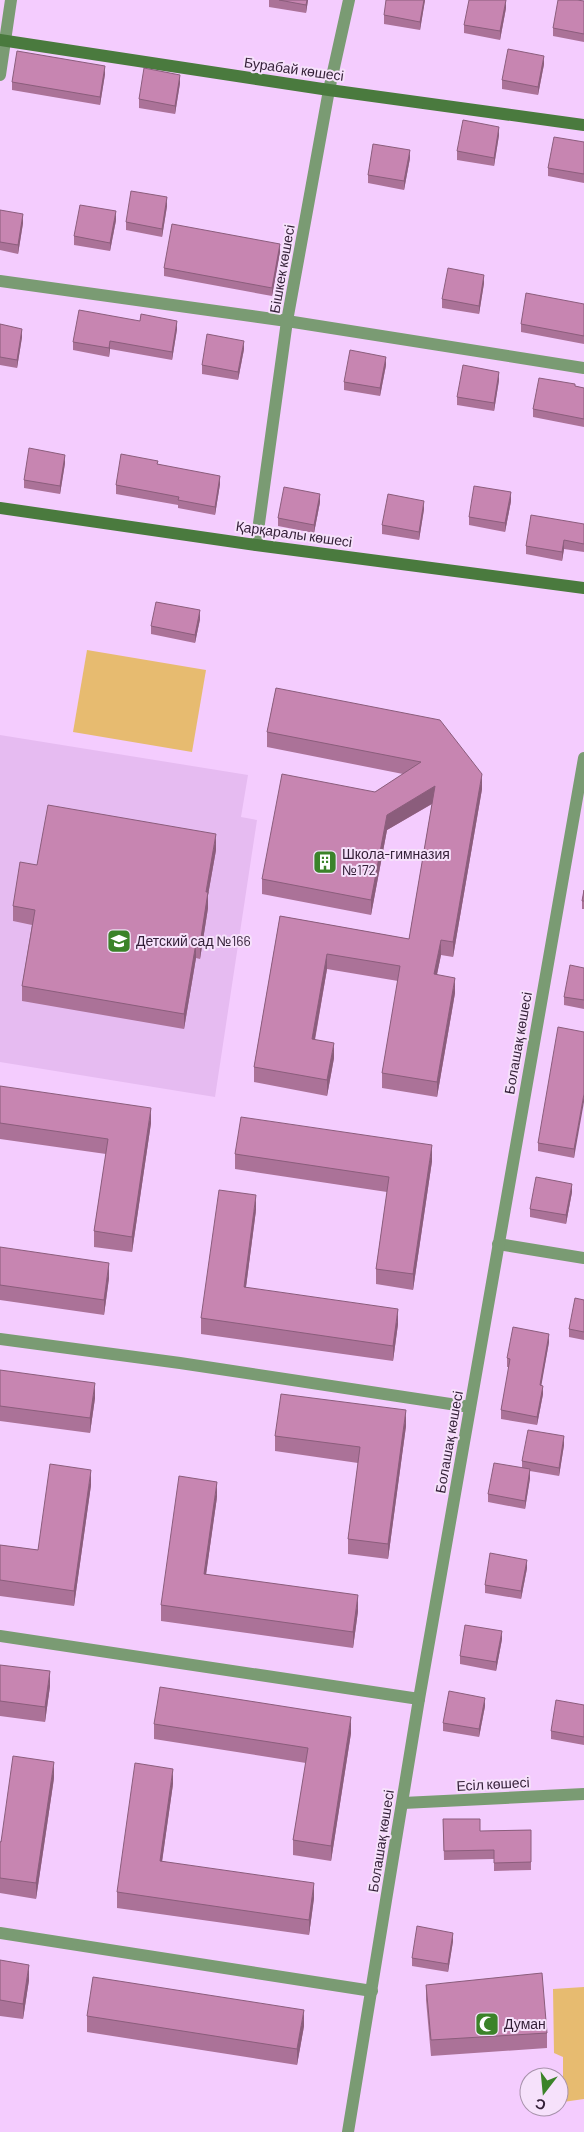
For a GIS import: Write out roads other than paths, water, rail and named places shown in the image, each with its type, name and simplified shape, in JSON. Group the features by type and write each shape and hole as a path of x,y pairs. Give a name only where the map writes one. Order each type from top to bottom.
{"street":[{"path":"0,74 2,41 11,0"},
{"name":"Бішкек көшесі","path":"256,545 287,321 329,90 349,0"},
{"name":"Бурабай көшесі","path":"2,41 329,90 584,125"},
{"path":"0,281 287,321 584,368"},
{"name":"Қарқаралы көшесі","path":"0,508 256,545 584,588"},
{"name":"Болашақ көшесі","path":"348,2132 403,1803 418,1699 584,758"},
{"path":"498,1244 584,1258"},
{"path":"0,1339 189,1364 470,1407"},
{"path":"0,1636 418,1699"},
{"name":"Есіл көшесі","path":"403,1803 584,1794"},
{"path":"0,1933 372,1990"}],"place":[{"name":"Школа-гимназия №172","path":"325,862"},
{"name":"Детский сад №166","path":"119,941"},
{"name":"Думан","path":"487,2024"}]}
